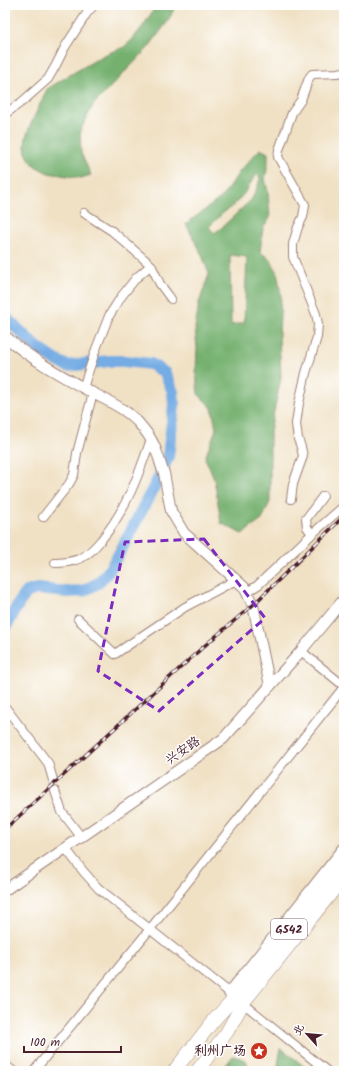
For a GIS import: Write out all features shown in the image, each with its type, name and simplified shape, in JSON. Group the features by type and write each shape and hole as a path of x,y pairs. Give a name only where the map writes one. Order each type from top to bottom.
{"highway":[{"name":"G542","path":"196,1071 227,1032 236,998 344,860"},
{"name":"G542","path":"174,1071 214,1020 236,998 344,877"}],"street":[{"path":"5,114 23,101 48,79 65,47 87,13 94,5"},
{"path":"291,499 293,484 302,456 296,424 299,403 317,336 318,324 316,314 293,257 293,244 298,227 303,217 305,205 291,179 283,169 278,157 278,150 292,113 301,100 309,78 312,74 338,74 344,72"},
{"path":"84,213 112,231 150,265 160,284 171,299"},
{"path":"83,388 92,359 109,316 121,297 136,278 150,265"},
{"path":"5,336 15,345 48,367 83,388 123,409 141,425 151,439 158,454 171,511 184,533 244,587 247,592 253,605 270,686"},
{"path":"43,517 69,484 74,475 77,452 93,393"},
{"path":"55,563 67,563 80,559 94,549 111,528 127,501 151,439"},
{"path":"312,534 306,527 306,519 323,496"},
{"path":"247,592 258,585 344,506"},
{"path":"78,619 115,654 185,607 236,580"},
{"name":"兴安路","path":"5,890 223,739 301,651 344,599"},
{"path":"34,1071 150,929 344,686 301,651"},
{"path":"5,707 48,763 53,780"},
{"path":"55,790 62,812 82,838"},
{"path":"236,998 344,848"},
{"path":"66,849 98,888 327,1071"},
{"path":"5,1065 13,1071"}],"highlighted area":[{"path":"204,539 265,618 159,711 98,671 125,542"}],"green space":[{"path":"157,5 176,5 168,21 148,48 93,105 80,131 81,153 91,175 81,178 48,173 35,166 26,153 26,137 47,89 104,55 124,47 132,40 143,26"},
{"path":"260,149 268,153 265,179 268,192 270,218 263,228 260,252 270,259 277,271 281,295 279,335 281,377 270,431 270,502 262,520 242,534 221,523 214,478 205,458 216,429 212,408 198,394 195,328 199,303 209,274 202,255 186,224 222,197 240,171","holes":["258,174 260,178 252,199 214,233 209,227 223,213 235,204","230,255 247,257 244,323 231,325"]},
{"path":"281,1048 310,1071 277,1071"},
{"path":"233,1056 246,1060 250,1071 221,1071"}],"waterway":[{"path":"5,317 38,348 67,366 109,361 151,364 165,373 173,392 174,405 168,457 120,552 108,572 98,583 83,591 68,592 37,589 27,592 5,627"}],"railway":[{"path":"5,829 203,647 253,605 344,516"}],"place":[{"name":"利州广场","path":"259,1051"}]}
